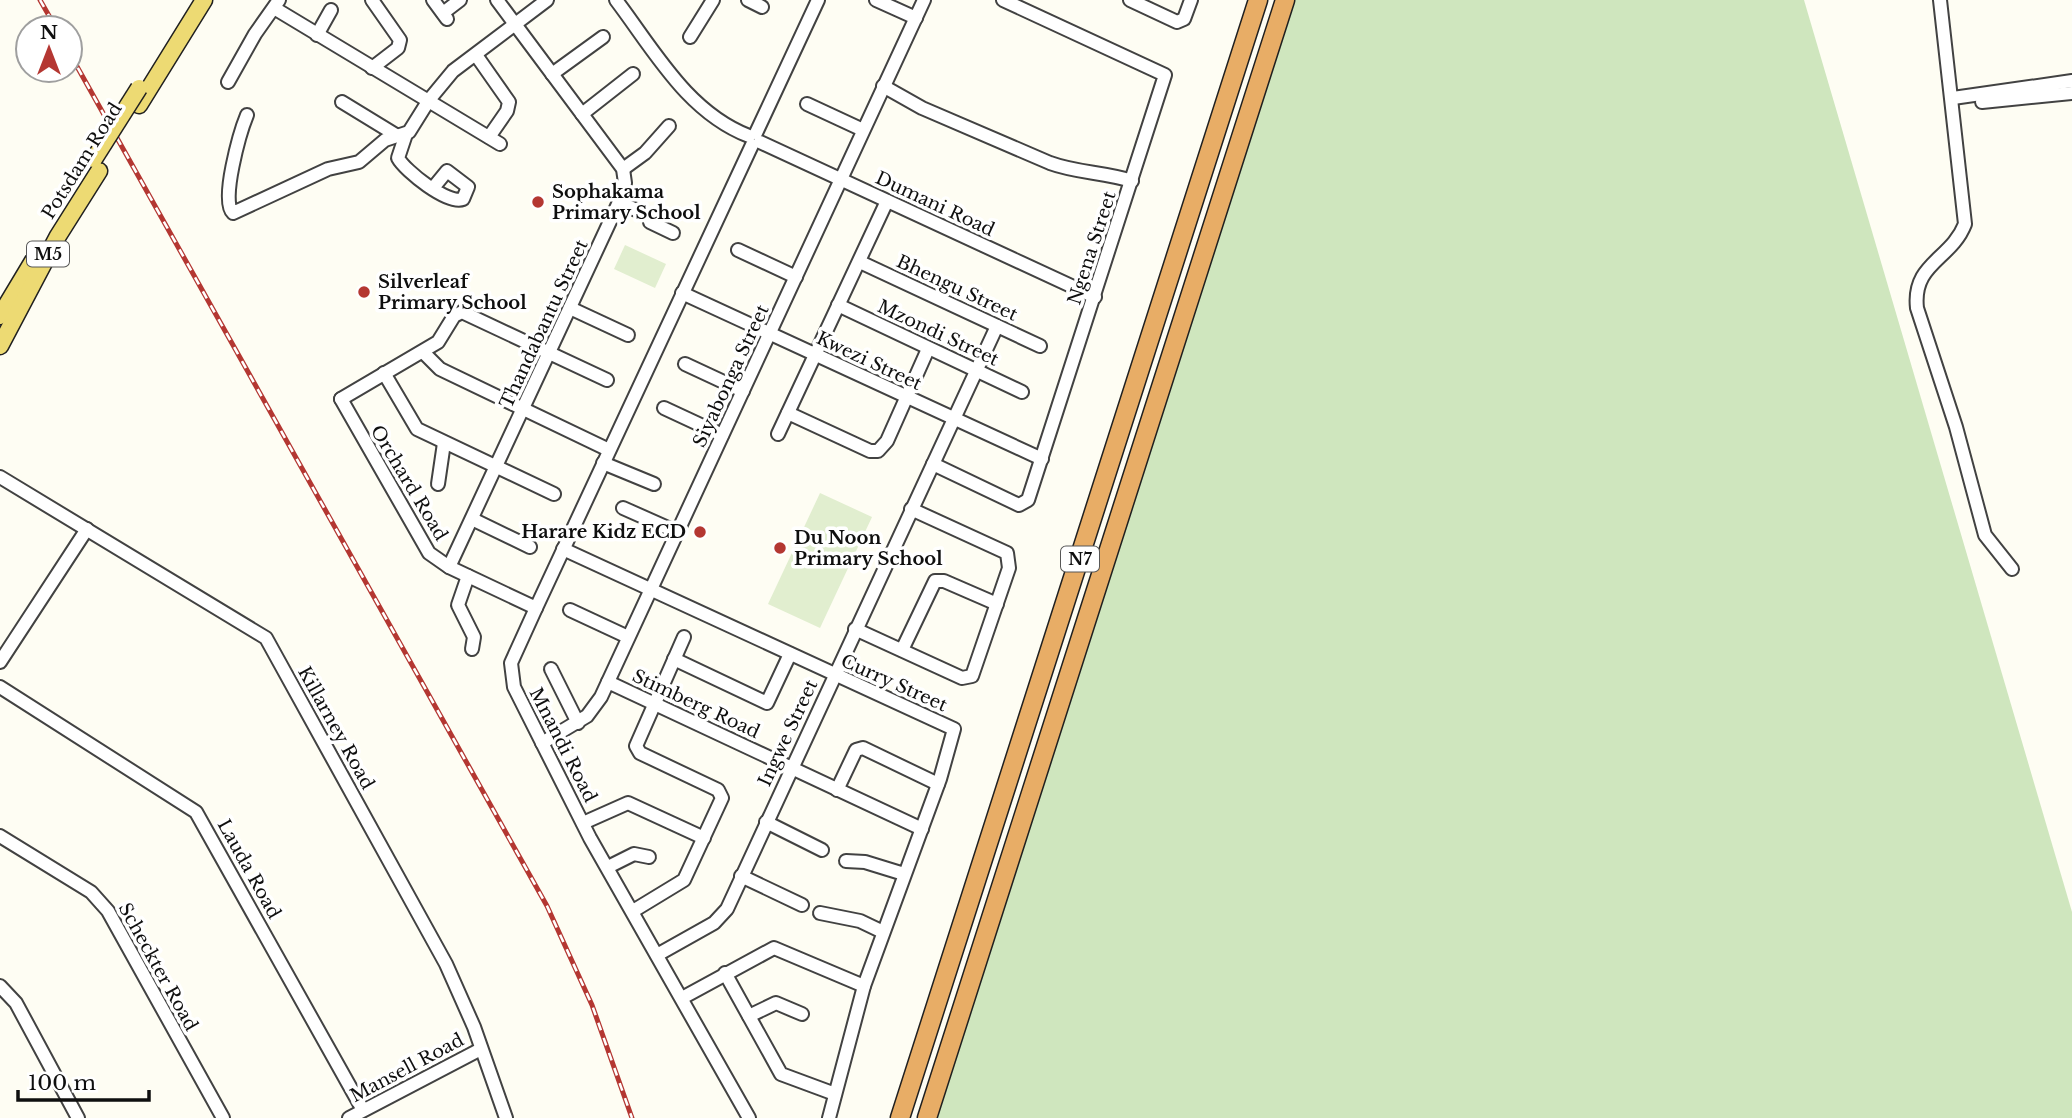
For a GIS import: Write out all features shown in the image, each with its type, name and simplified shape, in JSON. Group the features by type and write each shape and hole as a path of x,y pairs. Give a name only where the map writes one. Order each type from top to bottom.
{"highway":[{"name":"N7","path":"900,1118 1258,0"},
{"name":"N7","path":"927,1118 1285,0"}],"main road":[{"name":"Potsdam Road","path":"0,346 139,88 193,0"},
{"name":"Potsdam Road","path":"0,316 139,105 204,0"}],"street":[{"path":"372,0 400,40 398,48 372,68"},
{"path":"433,0 445,16 460,0"},
{"path":"496,0 623,169 645,153 668,126"},
{"path":"433,188 399,160 404,133 453,71 547,0"},
{"name":"Dumani Road","path":"616,0 684,90 716,120 1095,297"},
{"path":"690,37 713,0"},
{"path":"748,0 762,7"},
{"name":"Mnandi Road","path":"749,1118 583,823 514,687 510,669 818,0"},
{"path":"876,0 916,18"},
{"name":"Siyabonga Street","path":"542,743 578,723 595,707 608,682 924,0"},
{"name":"Ngena Street","path":"933,464 1019,505 1026,503 1165,75 1024,4 1003,0"},
{"path":"1130,0 1177,22 1184,19 1191,0"},
{"path":"1940,0 1965,224 1961,235 1926,270 1915,293 1917,308 1956,427 1985,535 2012,569"},
{"path":"228,82 255,34 276,4 317,35 500,144"},
{"path":"317,35 331,10"},
{"path":"552,74 603,37"},
{"path":"476,55 509,102 508,111 489,137"},
{"path":"582,114 633,74"},
{"path":"1953,101 2072,80"},
{"path":"883,86 922,108 1050,163 1070,170 1105,173 1132,181"},
{"path":"1953,101 2072,93"},
{"path":"342,102 404,133"},
{"path":"807,104 863,130"},
{"path":"247,116 233,166 229,205 233,213 328,169 359,162 384,140 404,133"},
{"name":"Thandabantu Street","path":"449,567 619,202 625,183 623,169"},
{"path":"778,434 887,201"},
{"path":"619,202 649,216 650,222 673,233"},
{"path":"738,250 796,277"},
{"name":"Bhengu Street","path":"860,262 1040,346"},
{"name":"Kwezi Street","path":"682,293 1042,459"},
{"name":"Mzondi Street","path":"838,305 1022,392"},
{"path":"570,308 628,335"},
{"path":"555,494 444,443 414,426 384,373 438,342 454,316 462,312 501,338 549,353 607,380"},
{"name":"Ingwe Street","path":"657,955 720,918 997,326"},
{"path":"788,413 837,428 880,457 928,349"},
{"path":"423,352 440,369 609,450"},
{"path":"685,364 743,391"},
{"name":"Orchard Road","path":"384,373 335,397 425,547 433,558 449,567 536,608"},
{"path":"664,408 723,435"},
{"path":"438,484 444,443"},
{"path":"603,463 654,484"},
{"name":"Killarney Road","path":"0,477 266,638 446,964 506,1118"},
{"path":"623,508 677,533"},
{"path":"855,629 962,678 970,679 1009,568 1007,553 911,509"},
{"path":"472,519 530,547"},
{"path":"0,662 87,529"},
{"name":"Curry Street","path":"563,549 954,729 939,784 863,986 829,1118"},
{"path":"468,576 458,605 474,637 472,649"},
{"path":"902,650 935,581 944,581 997,604"},
{"path":"570,610 628,637"},
{"path":"633,911 682,882 722,795 718,790 638,750 636,743 684,637"},
{"path":"674,659 769,709 790,654"},
{"path":"551,669 578,723"},
{"name":"Stimberg Road","path":"608,682 922,829"},
{"name":"Lauda Road","path":"0,687 196,812 363,1110"},
{"path":"837,790 856,750 863,748 939,784"},
{"path":"583,823 628,803 704,838"},
{"path":"766,822 822,850"},
{"name":"Scheckter Road","path":"0,836 91,892 108,911 223,1118"},
{"path":"608,867 634,853 649,858"},
{"path":"846,861 865,862 904,874"},
{"path":"741,876 802,905"},
{"path":"820,913 860,921 883,932"},
{"path":"682,998 774,948 863,986"},
{"path":"725,973 781,1074 835,1094"},
{"path":"0,986 16,1003 78,1118"},
{"path":"749,1016 776,1003 802,1014"},
{"name":"Mansell Road","path":"349,1118 481,1049"}],"green space":[{"path":"1295,0 1804,0 2072,912 2072,1118 936,1118"},
{"path":"625,245 666,264 655,288 614,269"},
{"path":"820,493 872,517 820,628 768,604"}],"railway":[{"path":"40,0 48,14"},
{"path":"84,79 547,906 592,1005 632,1118"}],"place":[{"name":"Sophakama Primary School","path":"538,202"},
{"name":"Silverleaf Primary School","path":"364,292"},
{"name":"Harare Kidz ECD","path":"700,532"},
{"name":"Du Noon Primary School","path":"780,548"}]}
